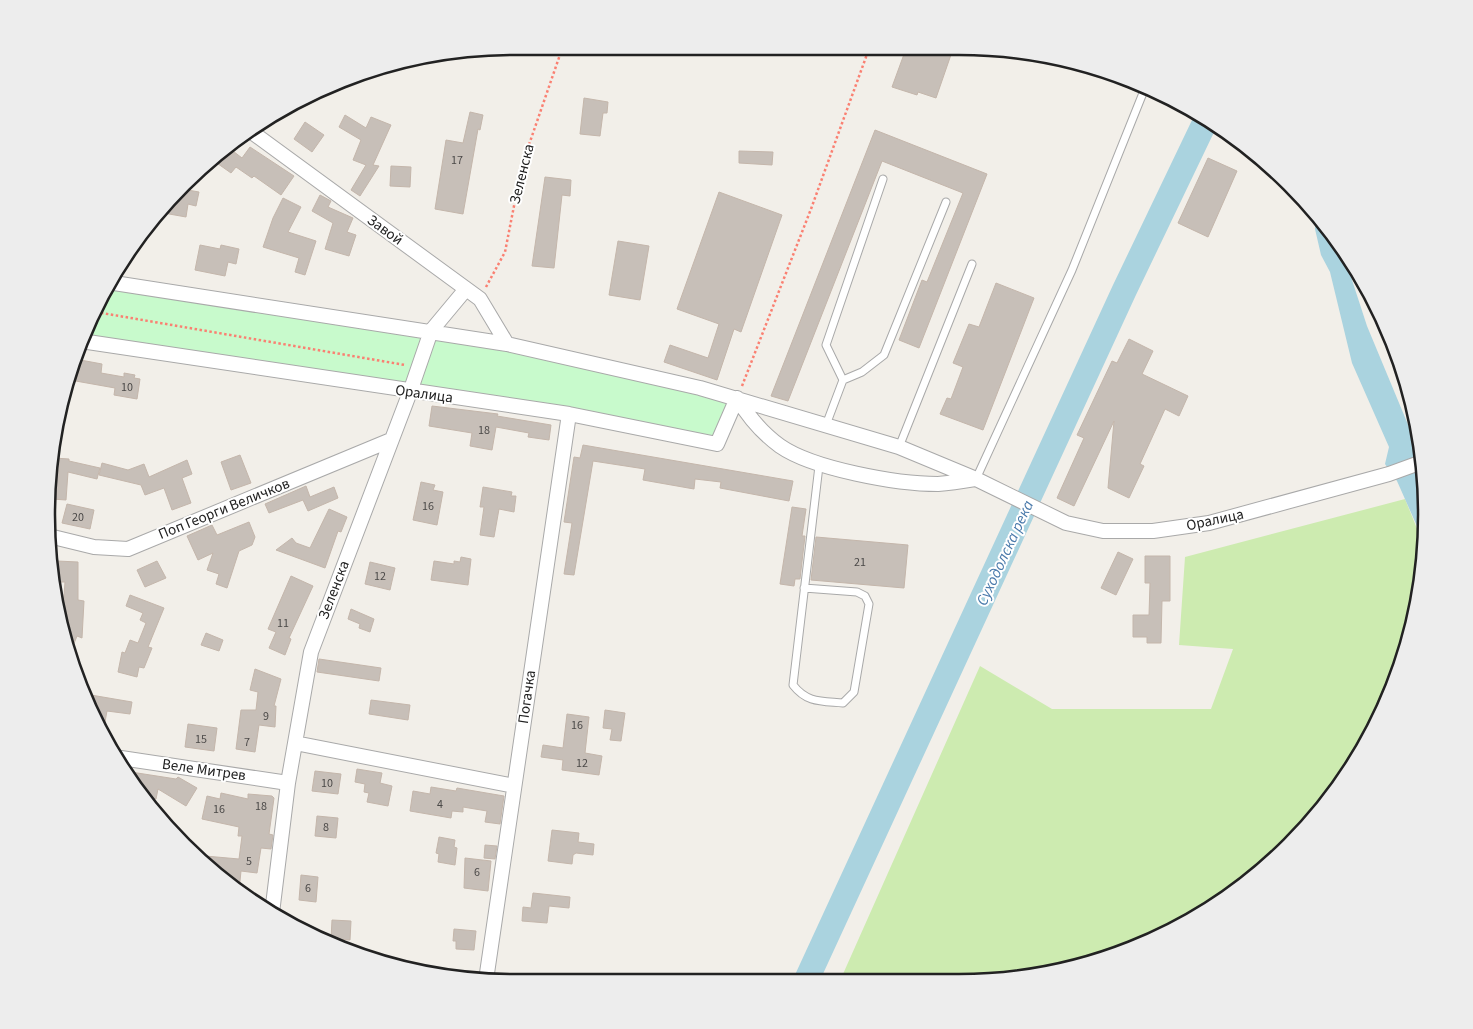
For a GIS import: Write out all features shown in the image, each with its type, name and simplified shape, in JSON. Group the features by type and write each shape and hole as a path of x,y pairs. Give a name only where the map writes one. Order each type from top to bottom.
{"street":[{"name":"Завой","path":"255,135 480,299 506,344"},
{"path":"118,284 506,344 737,398 899,447 976,479"},
{"name":"Зеленска","path":"273,905 288,783 310,652 410,392 431,331 466,289"},
{"name":"Оралица","path":"89,341 410,392 569,414 717,444 737,398"},
{"path":"737,398 749,417 780,446 819,466 883,478 937,484 976,479"},
{"name":"Погачка","path":"487,973 569,414"},
{"name":"Поп Георги Величков","path":"56,538 94,548 128,549 391,440"},
{"name":"Оралица","path":"976,479 1066,524 1103,531 1153,531 1208,524 1389,474 1415,465"},
{"path":"295,743 514,786"},
{"name":"Веле Митрев","path":"125,759 288,783"}],"lane":[{"path":"976,479 1072,270 1143,94"},
{"path":"843,380 826,345 883,180"},
{"path":"826,425 843,380 862,372 884,355 946,202"},
{"path":"899,447 972,264"},
{"path":"804,588 857,592 865,596 869,604 854,692 843,702 813,700 800,695 793,685 804,588 819,466"}],"path":[{"name":"Зеленска","path":"480,299 505,252 522,165 559,55"},
{"path":"737,398 811,210 867,55"},
{"path":"101,313 418,367"}],"green space":[{"path":"118,284 431,331 737,398 717,444 91,337 102,311"},
{"path":"1405,499 1417,530 1417,545 1409,604 1394,662 1371,718 1341,770 1323,794 1304,817 1261,860 1214,897 1162,927 1106,950 1048,965 989,973 843,974 980,666 1052,709 1211,709 1233,649 1179,645 1185,557"}],"water":[{"path":"1315,226 1341,259 1351,277 1367,326 1410,428 1417,484 1418,527 1397,481 1385,464 1389,447 1352,363 1330,272 1321,255"}],"building":[{"path":"904,55 951,55 936,98 918,92 917,95 892,87"},
{"path":"584,98 608,102 607,113 603,113 600,136 580,134"},
{"path":"470,112 483,115 480,130 478,129 463,214 435,209 446,140 463,143"},
{"path":"345,115 366,128 371,117 391,125 373,165 379,166 360,196 351,190 366,165 353,160 361,140 339,127"},
{"path":"305,122 324,135 312,152 294,139"},
{"path":"875,130 987,174 919,348 899,340 922,280 927,282 963,193 882,161 788,401 771,396"},
{"path":"250,147 294,176 281,195 254,176 252,178 236,167 231,173 218,164 233,151 242,158"},
{"path":"739,151 773,152 772,165 739,163"},
{"path":"1208,158 1237,171 1208,237 1178,223"},
{"path":"391,166 411,167 410,187 390,186"},
{"path":"545,177 571,180 570,196 562,195 554,268 532,266"},
{"path":"190,190 199,192 196,206 188,204 186,217 168,214"},
{"path":"719,192 782,215 741,332 734,329 717,380 664,362 670,345 708,358 719,324 677,309"},
{"path":"320,195 331,201 328,207 353,218 347,232 356,235 349,256 325,249 333,223 312,211"},
{"path":"283,198 301,207 288,232 316,241 305,275 295,272 299,258 263,247 273,218"},
{"path":"618,241 649,246 640,300 609,295"},
{"path":"200,245 220,249 221,245 239,249 236,264 228,262 225,276 195,270"},
{"path":"996,283 1034,298 983,430 940,414 947,398 951,399 963,367 953,363 969,324 979,327"},
{"path":"1129,339 1153,351 1142,374 1188,396 1179,416 1165,409 1140,464 1144,466 1129,498 1108,488 1114,421 1074,506 1057,498 1084,438 1077,435 1112,361 1117,363"},
{"path":"82,360 102,364 101,373 124,377 124,373 135,375 134,378 140,379 137,399 114,395 115,388 75,381"},
{"path":"432,406 498,414 497,416 551,425 549,440 528,437 529,433 496,427 492,450 470,446 472,433 429,426"},
{"path":"583,445 793,481 789,501 720,488 721,482 695,479 694,489 643,480 645,469 593,461 574,575 564,574 572,523 564,522 574,457 580,458"},
{"path":"240,455 251,483 231,490 221,462"},
{"path":"59,458 69,459 69,461 100,468 97,479 68,472 66,500 55,499"},
{"path":"187,460 192,474 182,478 191,503 172,510 164,488 145,495 141,485 99,475 102,463 128,470 144,464 149,477"},
{"path":"421,482 435,485 433,490 443,492 437,525 413,520"},
{"path":"306,486 310,497 334,487 338,498 308,511 303,500 269,513 265,504"},
{"path":"483,487 512,492 511,496 516,496 514,512 499,509 494,537 480,535 484,507 480,507"},
{"path":"67,504 94,510 90,529 62,523"},
{"path":"792,507 806,509 802,536 805,536 800,579 795,579 794,586 780,584"},
{"path":"329,509 347,517 341,532 338,531 325,568 276,550 292,538 296,543 310,548"},
{"path":"249,522 255,537 252,545 239,551 227,588 216,584 219,574 207,570 213,553 198,560 187,536 212,525 217,535"},
{"path":"816,537 908,545 904,588 811,580"},
{"path":"1118,552 1133,559 1116,595 1101,588"},
{"path":"1145,556 1170,556 1170,601 1162,601 1161,643 1147,643 1147,637 1133,637 1133,615 1149,615 1150,583 1145,583"},
{"path":"461,557 471,559 468,585 431,580 434,561 454,564 454,561 460,562"},
{"path":"58,561 78,562 78,600 84,601 82,638 77,636 74,644 64,602 65,582 60,582"},
{"path":"157,561 166,578 145,587 137,570"},
{"path":"370,562 395,568 390,590 365,584"},
{"path":"291,576 313,586 289,638 291,639 285,655 269,648 276,632 268,629"},
{"path":"130,595 164,608 148,647 152,648 144,668 139,667 137,677 118,672 122,652 125,653 130,640 138,643 146,623 140,620 143,613 126,606"},
{"path":"351,609 374,619 370,632 359,628 360,624 348,619"},
{"path":"206,633 223,640 219,651 201,645"},
{"path":"319,659 381,668 379,681 317,672"},
{"path":"255,669 281,679 274,706 276,706 275,727 259,725 255,752 236,749 241,710 256,710 258,692 250,690"},
{"path":"92,695 132,702 130,714 107,711 105,722"},
{"path":"371,700 410,705 408,720 369,714"},
{"path":"605,710 625,713 621,741 610,740 612,729 603,728"},
{"path":"567,714 589,717 585,753 602,756 599,775 562,770 563,760 541,757 543,745 563,748"},
{"path":"188,724 217,728 214,751 185,747"},
{"path":"357,769 382,773 380,783 392,786 388,806 367,802 369,793 364,792 365,784 355,782"},
{"path":"315,771 341,774 338,794 312,791"},
{"path":"134,772 176,779 178,777 197,788 186,806 158,789 156,799"},
{"path":"431,787 456,791 457,788 504,796 500,824 485,822 487,811 463,807 463,812 452,811 451,818 410,811 413,791 430,794"},
{"path":"221,793 248,799 248,794 272,796 274,798 269,834 273,835 271,849 261,848 257,873 241,871 240,883 208,856 239,859 242,836 238,836 239,827 202,819 207,796 220,799"},
{"path":"317,816 338,818 336,838 315,836"},
{"path":"552,830 579,833 578,842 594,844 593,855 576,853 573,855 572,864 548,861"},
{"path":"439,837 455,840 454,847 457,848 455,865 438,862 439,854 436,853"},
{"path":"485,845 497,846 495,859 484,858"},
{"path":"465,858 491,861 488,891 464,888"},
{"path":"301,875 318,877 316,902 299,900"},
{"path":"533,893 570,897 569,908 549,906 547,923 522,921 523,907 531,908"},
{"path":"332,920 351,921 350,940 340,939 331,936"},
{"path":"454,929 476,931 474,950 456,949 456,941 453,941"}],"waterway":[{"name":"Суходолска река","path":"809,974 1124,291 1203,126"}]}
